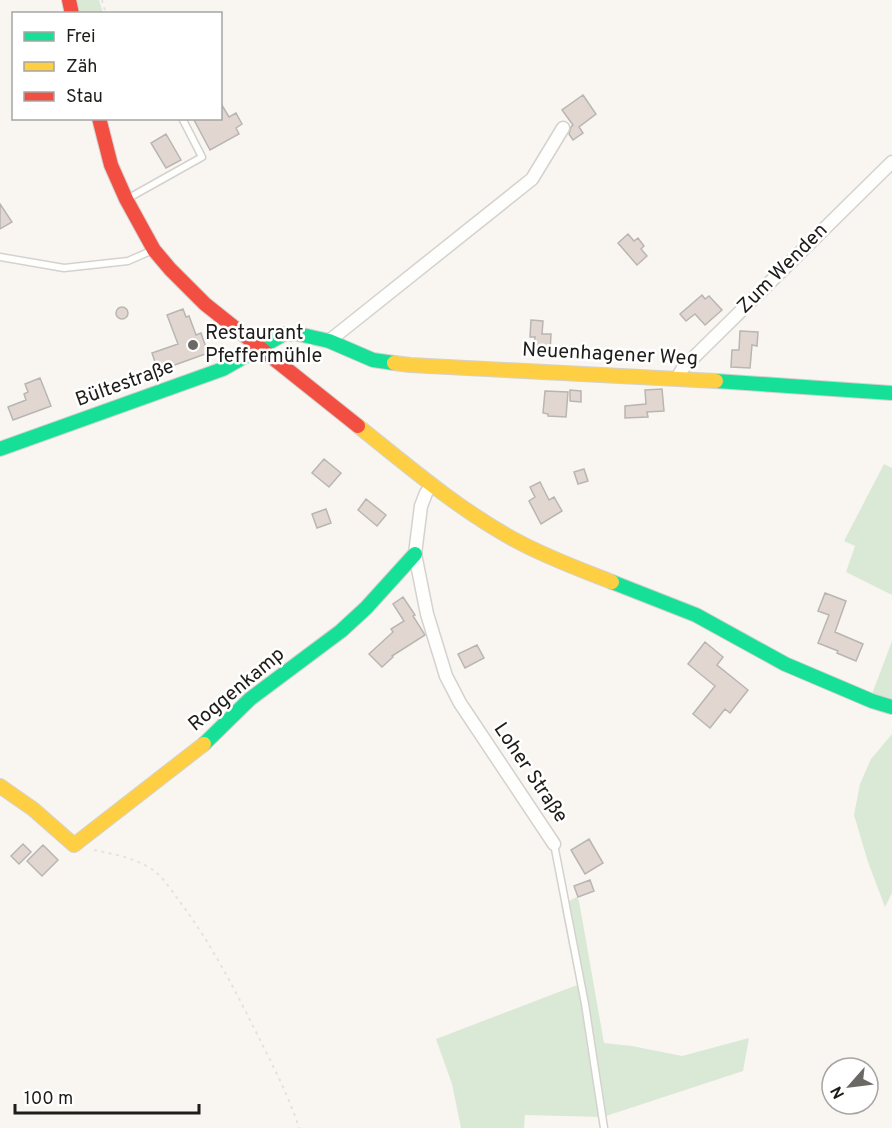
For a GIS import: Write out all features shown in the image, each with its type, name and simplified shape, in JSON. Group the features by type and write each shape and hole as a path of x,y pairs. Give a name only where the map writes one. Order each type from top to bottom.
{"street":[{"path":"100,120 111,165 126,199 154,250 170,269 206,304 432,485 478,518 540,553 696,615 785,664 872,701 892,707"},
{"path":"329,341 532,179 563,128"},
{"name":"Zum Wenden","path":"677,378 683,368 892,162"},
{"name":"Neuenhagener Weg","path":"260,348 270,340 284,334 298,334 329,341 373,360 410,365 677,378 892,393"},
{"name":"Bültestraße","path":"1,446 223,369 260,348"},
{"name":"Loher Straße","path":"432,485 421,506 415,554 427,614 446,676 460,703 554,844"},
{"name":"Roggenkamp","path":"74,845 211,738 250,699 341,631 366,608 415,554"},
{"path":"0,786 33,809 74,845"}],"lane":[{"path":"126,199 202,157 183,120"},
{"path":"0,257 64,268 128,261 154,250"},
{"name":"Loher Straße","path":"554,844 585,1004 604,1128"}],"path":[{"path":"74,845 127,857 151,869 164,880 191,916 235,990 273,1066 299,1128"}],"green space":[{"path":"62,0 99,0 103,12 66,12"},
{"path":"884,464 892,468 892,595 846,572 855,546 844,541"},
{"path":"892,641 892,700 872,694"},
{"path":"892,734 892,893 885,907 854,815 860,784 871,759"},
{"path":"577,897 604,1043 682,1056 749,1038 743,1071 603,1117 525,1115 524,1128 461,1128 452,1084 436,1039 577,985 561,905"}],"building":[{"path":"583,95 596,114 579,127 583,133 573,140 569,134 573,125 562,110"},
{"path":"222,105 229,117 236,113 242,124 236,128 239,134 210,150 194,120 222,120"},
{"path":"166,134 181,160 166,168 151,143"},
{"path":"0,204 12,222 0,229"},
{"path":"628,234 634,241 638,238 644,246 641,249 647,256 637,265 618,243"},
{"path":"702,295 705,299 709,296 722,310 705,325 695,314 686,321 680,314"},
{"path":"124,307 128,313 124,319 120,319 116,311"},
{"path":"183,309 186,317 189,316 196,335 201,333 208,353 158,371 152,353 178,344 167,315"},
{"path":"531,320 543,321 542,334 551,334 550,353 534,352 535,337 530,337"},
{"path":"740,331 758,332 757,346 752,345 750,368 731,367 732,350 739,350"},
{"path":"40,378 51,406 13,420 8,407 26,400 24,394 28,392 25,384"},
{"path":"662,389 664,411 647,412 648,417 625,418 625,406 646,404 645,390"},
{"path":"570,390 581,391 581,402 570,401"},
{"path":"545,391 568,392 566,417 548,416 543,413"},
{"path":"324,459 341,473 329,487 312,473"},
{"path":"584,469 588,481 578,484 574,472"},
{"path":"540,482 549,500 554,497 562,511 541,524 529,501 535,497 530,487"},
{"path":"366,499 386,515 377,526 358,510"},
{"path":"326,509 331,523 317,528 312,514"},
{"path":"825,593 846,601 835,632 863,644 856,661 818,643 829,615 818,611"},
{"path":"403,597 425,635 392,656 382,667 369,654 393,632 391,629 404,621 393,604"},
{"path":"705,642 723,657 717,665 748,690 730,713 725,709 710,728 693,714 715,686 688,664"},
{"path":"477,645 484,658 465,668 458,654"},
{"path":"589,839 603,863 585,874 571,850"},
{"path":"23,844 31,852 19,864 11,856"},
{"path":"43,845 58,860 42,876 27,861"},
{"path":"590,880 594,891 578,897 574,886"}],"traffic: fast":[{"path":"0,449 223,369 284,334 298,334 329,341 373,360 394,363"},
{"path":"716,381 892,393"},
{"path":"204,744 250,699 341,631 366,608 415,554"},
{"path":"612,582 696,615 785,664 872,701 892,707"}],"traffic: slow":[{"path":"394,363 716,381"},
{"path":"358,426 434,486 494,528 539,552 612,582"},
{"path":"0,786 33,809 74,845 204,744"}],"traffic: jam":[{"path":"69,0 72,12"},
{"path":"100,120 111,165 126,199 154,250 170,269 205,304 358,426"}],"place":[{"name":"Restaurant Pfeffermühle","path":"193,345"}]}
